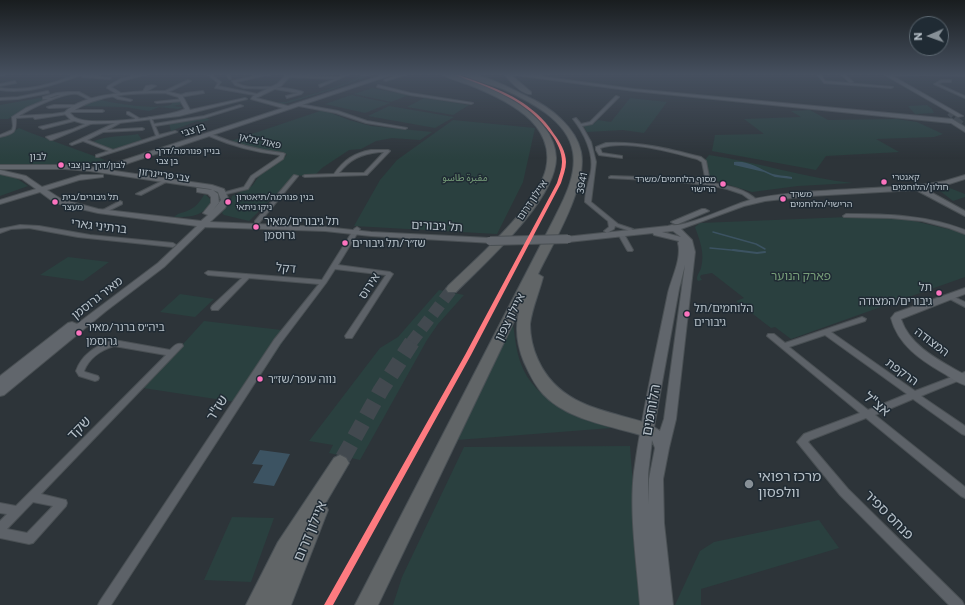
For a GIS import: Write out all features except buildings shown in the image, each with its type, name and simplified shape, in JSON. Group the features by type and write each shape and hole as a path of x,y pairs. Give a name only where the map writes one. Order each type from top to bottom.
{"highway":[{"name":"איילון דרום","path":"452,289 521,217 545,180 551,165 551,151 546,135 524,114 503,102"},
{"name":"איילון צפון","path":"366,605 550,237 574,184 578,156 570,134 555,118 531,102"},
{"path":"542,102 565,121 576,140 578,156"},
{"path":"550,237 527,308 524,322 523,334 534,372 551,392 569,405 607,420 647,430"},
{"name":"איילון דרום","path":"257,605 285,549 342,460 312,522 280,605"}],"main road":[{"path":"86,102 68,110 68,117 73,120 91,123 119,122 183,113 231,102"},
{"path":"185,102 188,109"},
{"path":"270,102 285,108"},
{"name":"בן צבי","path":"38,188 76,178 210,135 302,102"},
{"name":"בן צבי","path":"2,200 90,169 285,108 309,102"},
{"path":"759,102 951,121 965,126"},
{"path":"789,102 918,115 940,112 963,116"},
{"path":"925,102 940,112"},
{"path":"926,102 951,121"},
{"path":"936,102 963,116"},
{"path":"183,113 188,109 206,108"},
{"path":"120,173 119,168 125,162"},
{"name":"לבון","path":"0,167 100,170"},
{"name":"צבי פרייגרזון","path":"100,170 218,188 224,194"},
{"path":"642,232 662,233 692,224 751,198 902,188 920,185 965,170"},
{"name":"לבון","path":"0,172 21,176 38,188"},
{"name":"צבי פרייגרזון","path":"76,178 100,175 158,185 206,191 215,196 215,203 202,222"},
{"path":"672,230 751,198 809,190 908,182 920,185 936,186 965,177"},
{"path":"920,185 965,214"},
{"path":"934,195 934,189 936,186"},
{"name":"תל גיבורים","path":"38,188 50,197 70,204 104,212 145,218 202,222 492,239 569,238 672,230"},
{"path":"902,188 934,195 965,211"},
{"path":"202,222 225,202 224,194"},
{"path":"2,200 33,195 50,197"},
{"path":"217,210 218,215 224,218 254,222"},
{"name":"תל גיבורים","path":"202,222 254,222 356,231"},
{"name":"מאיר גרוסמן","path":"0,382 140,274 202,222"},
{"name":"מאיר גרוסמן","path":"0,392 102,309 160,265 202,222"},
{"name":"הלוחמים","path":"664,605 655,502 656,479 662,448 670,419 691,248 688,233 692,224"},
{"name":"תל גיבורים","path":"569,238 630,230 672,230"},
{"path":"672,230 686,238 691,248"},
{"name":"הלוחמים","path":"648,605 640,498 641,474 647,430 674,289 684,250 684,246 672,230"},
{"name":"המצודה","path":"963,378 922,354 905,338 897,327 896,318 899,315 965,291"},
{"path":"647,430 657,435 662,448"}],"street":[{"path":"13,118 45,102"},
{"path":"466,102 471,103"},
{"path":"580,125 592,123 612,102"},
{"path":"300,105 337,112 366,122 405,128"},
{"path":"154,125 204,117 241,106"},
{"path":"13,118 36,116 35,118 58,115 68,110 102,111"},
{"path":"128,113 136,116 137,118 135,120"},
{"path":"0,136 13,132 16,129 13,118"},
{"path":"150,118 158,137"},
{"name":"3941","path":"575,119 580,125 590,148 595,166 588,202 611,221 620,227 630,230"},
{"path":"61,123 73,120"},
{"path":"72,144 104,131 119,122"},
{"path":"73,130 48,137 51,138 73,130 91,123"},
{"path":"104,131 142,129"},
{"path":"98,156 175,132"},
{"name":"פאול צלאן","path":"210,135 245,149 283,154 281,158 253,177 246,188 224,194"},
{"path":"84,140 113,151"},
{"path":"620,157 601,154 598,147 610,144 647,147 699,158 704,161 707,177 711,183"},
{"path":"305,176 336,175 365,174 388,151 357,153 339,169 336,175"},
{"path":"254,222 296,176"},
{"path":"611,177 711,183 751,198"},
{"path":"139,194 166,181"},
{"path":"104,212 120,203"},
{"path":"846,216 896,216 941,223 965,232"},
{"path":"607,232 612,228 611,221"},
{"name":"ברתיני גארי","path":"0,231 27,225 77,235 173,245"},
{"name":"שז\"ר","path":"104,605 277,342 335,267 356,231"},
{"path":"621,234 630,250"},
{"name":"אירוס","path":"335,267 390,274 349,336"},
{"name":"דקל","path":"208,273 324,282"},
{"path":"215,308 247,276"},
{"path":"950,297 965,305"},
{"path":"784,346 862,319"},
{"name":"הרקפת","path":"826,332 965,431"},
{"name":"אצ\"ל","path":"771,336 965,494"},
{"name":"שקד","path":"1,527 176,349 114,343 107,345 100,348 81,366 80,371 82,374 95,378"},
{"path":"868,415 914,394 963,378"},
{"name":"פנחס ספיר","path":"868,415 807,437 802,442 844,492 958,605"},
{"path":"1,527 30,539 62,502 32,497"},
{"path":"0,508 18,511"}],"green space":[{"path":"16,102 43,102 8,119 0,119 0,105"},
{"path":"88,102 113,102 156,107 172,104 172,102 181,102 182,104 173,106 183,107 178,109 159,107 149,111 125,107 78,106"},
{"path":"279,102 290,102 281,105 276,103"},
{"path":"330,102 390,103 365,113 325,104"},
{"path":"416,102 451,102 469,105 453,115 407,107"},
{"path":"627,102 667,102 644,133 623,130 587,132 583,125 593,124 598,120 611,122"},
{"path":"927,105 934,113 915,114 908,106"},
{"path":"389,106 454,117 435,128 368,116"},
{"path":"323,110 349,120 371,126 432,132 420,140 392,138 376,141 361,149 349,150 322,168 315,175 295,176 249,221 224,215 222,213 232,196 252,186 259,176 287,155 283,152 243,147 228,142"},
{"path":"810,110 828,120 897,119 917,122 943,134 934,137 876,139 899,152 826,156 816,170 712,151 715,135 764,134 744,119 801,117 791,111"},
{"path":"205,117 210,120 202,122 197,121 171,131 169,123"},
{"name":"مقبرة طاسو","path":"453,120 535,128 523,182 497,234 354,226 380,180 397,160"},
{"path":"19,128 105,160 82,165 0,166 0,137"},
{"path":"138,134 142,140 113,149 92,142 109,137"},
{"path":"709,155 817,178 853,183 798,186 752,192 710,179 705,160"},
{"path":"0,174 16,178 28,186 0,196"},
{"path":"947,187 965,194 965,197 953,201 939,189"},
{"path":"204,195 212,201 205,210 196,215 174,217 195,207"},
{"name":"פארק הנוער","path":"848,217 897,217 965,233 965,277 791,339 775,327 771,328 736,301 744,298 712,273 701,275 700,277 702,280 698,281 697,279 701,268 702,257 699,237 695,227 700,223"},
{"path":"68,257 109,262 83,281 40,275"},
{"path":"439,290 464,295 438,324 427,340 360,460 329,453 333,445 309,441 380,348 398,337"},
{"path":"180,294 214,299 195,317 160,312"},
{"path":"204,321 290,331 242,403 143,388"},
{"path":"513,324 519,359 527,377 536,388 546,397 570,412 611,428 457,440"},
{"path":"630,446 642,605 393,605 402,577 464,447"},
{"path":"232,517 274,518 251,582 204,580"},
{"path":"819,520 839,548 701,589 701,605 675,605 700,551 714,542"}],"water":[{"path":"734,162 748,163 773,174 792,177 792,179 775,177 764,172 734,165"},
{"path":"260,450 290,454 274,486 253,483 263,465 252,464"}],"waterway":[{"path":"713,232 756,244 765,249"},
{"path":"710,248 738,251"},
{"path":"733,250 738,251"},
{"path":"738,251 742,251"},
{"path":"738,251 757,253 765,252"}],"tunnel":[{"path":"949,113 958,121"},
{"path":"957,120 963,125"},
{"path":"411,343 452,289"},
{"path":"343,458 381,390 412,342"}],"transit line":[{"path":"328,605 468,355 559,183 564,165 564,159 560,146 546,124 536,113 521,102"}],"place":[{"name":"בניין פנורמה/דרך בן צבי","path":"148,156"},
{"name":"לבון/דרך בן צבי","path":"61,165"},
{"name":"קאנטרי חולון/הלוחמים","path":"884,182"},
{"name":"מסוף הלוחמים/משרד הרישוי","path":"723,184"},
{"name":"משרד הרישוי/הלוחמים","path":"783,199"},
{"name":"תל גיבורים/בית מעצר","path":"55,202"},
{"name":"בנין פנורמה/תיאטרון ניקו ניתאי","path":"228,202"},
{"name":"תל גיבורים/מאיר גרוסמן","path":"256,227"},
{"name":"שז״ר/תל גיבורים","path":"345,243"},
{"name":"תל גיבורים/המצודה","path":"939,293"},
{"name":"הלוחמים/תל גיבורים","path":"687,314"},
{"name":"ביה״ס ברנר/מאיר גרוסמן","path":"79,333"},
{"name":"נווה עופר/שז״ר","path":"260,379"},
{"name":"מרכז רפואי וולפסון","path":"749,484"}]}
